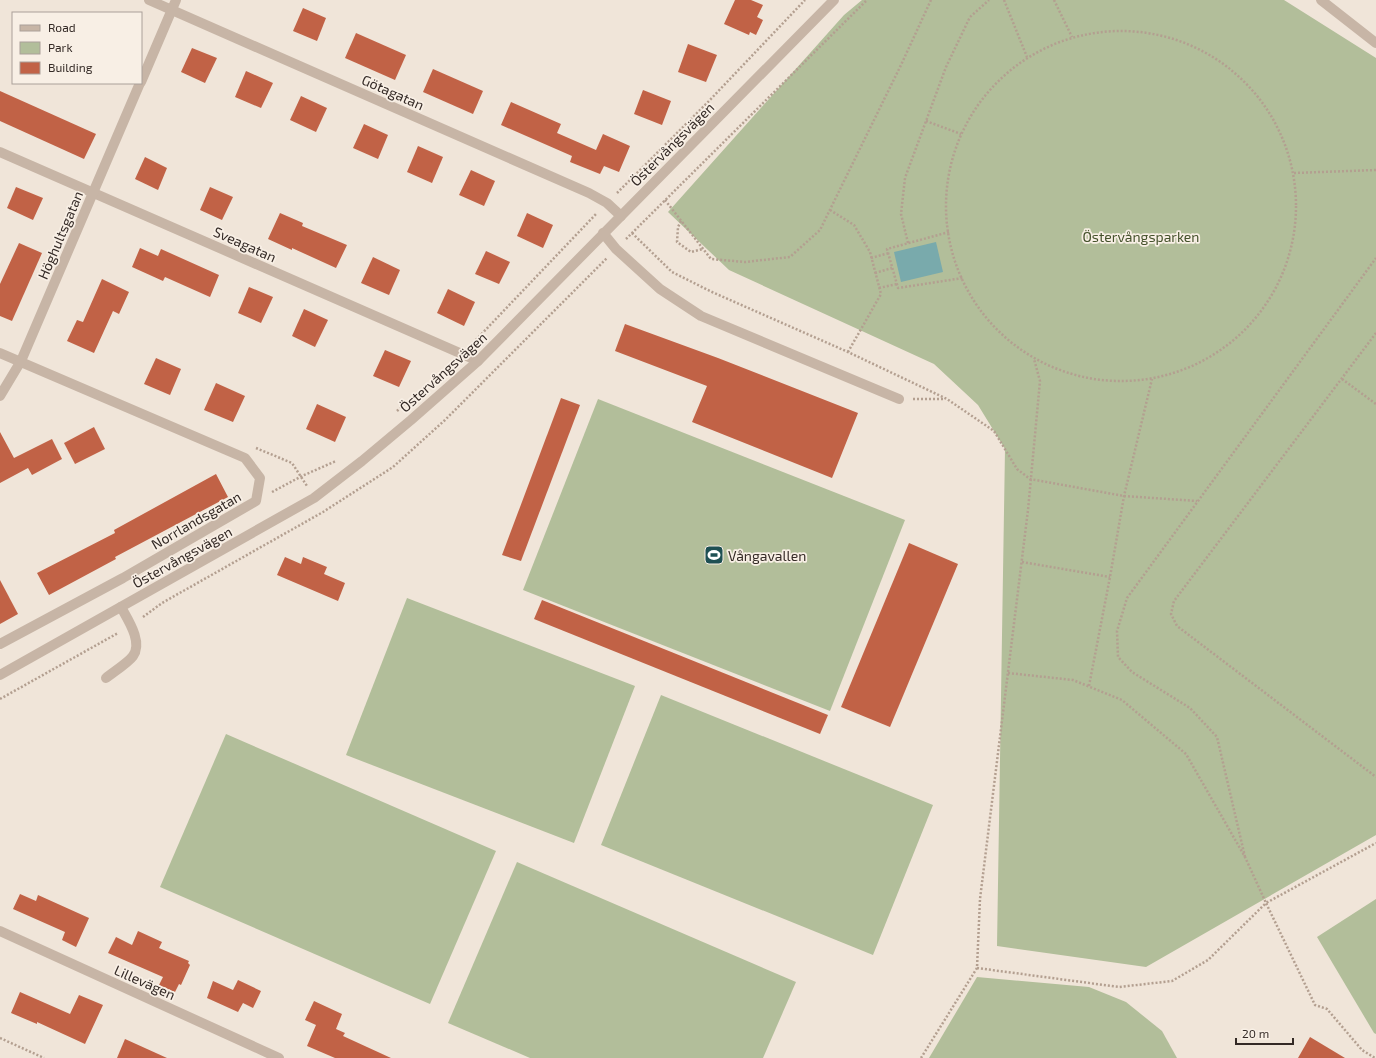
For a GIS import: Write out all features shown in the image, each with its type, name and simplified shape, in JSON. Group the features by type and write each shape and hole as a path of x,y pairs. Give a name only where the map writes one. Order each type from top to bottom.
{"street":[{"name":"Götagatan","path":"149,0 589,193 607,203 620,216"},
{"name":"Höghultsgatan","path":"142,80 176,0"},
{"path":"1321,0 1376,43"},
{"name":"Östervångsvägen","path":"0,675 314,498 411,420 478,361 828,2"},
{"name":"Höghultsgatan","path":"0,396 21,361 140,84"},
{"name":"Sveagatan","path":"0,152 478,361"},
{"path":"603,233 616,249 660,290 701,316 900,399"},
{"name":"Norrlandsgatan","path":"0,353 245,458 260,478 256,501 123,578 0,644"},
{"path":"106,678 133,656 137,642 121,607"},
{"name":"Lillevägen","path":"0,931 279,1058"}],"path":[{"path":"462,354 607,203 708,102 805,0"},
{"path":"665,200 711,258 745,262 790,256 820,230 901,65 931,0"},
{"path":"908,243 901,214 905,178 946,67 970,17 989,0"},
{"path":"1004,0 1027,57"},
{"path":"1054,0 1072,37"},
{"path":"1130,30 1187,43 1237,73 1274,118 1294,173 1296,229 1280,282 1248,328 1204,361 1152,379 1100,380 1034,359 1005,338 970,296 950,246 946,192 958,139 986,93 1027,57 1072,37 1130,30"},
{"path":"926,120 962,134"},
{"path":"1294,173 1376,170"},
{"path":"830,210 854,225 870,252 880,294 848,352"},
{"path":"682,221 678,227 677,242 691,252 703,249"},
{"path":"949,232 887,248 898,288 963,278"},
{"path":"632,233 672,272 712,292 848,352 947,399 994,432 1017,470 1030,479 1124,496 1198,501"},
{"path":"871,258 889,253"},
{"path":"1245,857 1217,737 1190,708 1132,672 1118,657 1117,631 1127,598 1376,258"},
{"path":"875,273 892,268"},
{"path":"879,288 897,284"},
{"path":"1376,333 1174,601 1171,614 1176,626 1376,777"},
{"path":"1372,339 1376,342"},
{"path":"921,1058 977,968 980,899 1022,562 1040,381 1034,359"},
{"path":"1089,686 1124,496 1152,379"},
{"path":"1342,379 1376,404"},
{"path":"900,399 947,399"},
{"path":"396,412 408,401"},
{"path":"254,447 292,463 302,476 323,512"},
{"path":"256,501 302,476 341,459"},
{"path":"1022,562 1110,577"},
{"path":"1008,673 1073,680 1122,700 1186,754 1245,857 1315,1005 1327,1008 1362,1050 1375,1058"},
{"path":"977,968 1119,987 1172,981 1208,960 1266,903 1376,843"},
{"path":"0,1038 44,1058"}],"green space":[{"name":"Östervångsparken","path":"862,0 1284,0 1376,58 1376,835 1146,967 997,946 1005,449 978,405 934,364 729,270 668,212 844,15"},
{"name":"Vångavallen","path":"598,399 905,520 830,711 523,590"},
{"path":"407,598 635,686 574,843 346,755"},
{"path":"661,695 933,805 873,955 601,845"},
{"path":"226,734 496,851 430,1004 160,887"},
{"path":"517,862 796,982 763,1058 530,1058 448,1023"},
{"path":"1376,899 1376,1034 1317,937"},
{"path":"977,977 1089,987 1126,1002 1162,1031 1177,1058 929,1058"}],"water":[{"path":"936,242 943,272 901,282 894,252"}],"building":[{"path":"735,0 751,0 763,5 757,17 763,20 756,35 750,32 749,35 724,24"},
{"path":"303,8 326,18 317,41 293,31"},
{"path":"356,33 406,55 395,80 345,58"},
{"path":"688,44 717,55 706,82 678,72"},
{"path":"192,48 217,58 205,83 181,72"},
{"path":"433,69 483,91 473,114 423,92"},
{"path":"246,71 273,83 261,108 235,97"},
{"path":"643,90 671,101 662,125 634,114"},
{"path":"0,91 96,134 84,159 0,121"},
{"path":"301,96 327,108 316,132 290,120"},
{"path":"511,102 561,124 557,133 596,150 603,134 630,146 619,172 604,166 600,174 570,162 572,156 501,125"},
{"path":"364,124 388,135 378,159 353,148"},
{"path":"418,146 443,157 432,183 407,172"},
{"path":"145,157 167,168 158,190 135,179"},
{"path":"471,170 495,181 484,206 459,195"},
{"path":"16,187 43,198 33,220 7,208"},
{"path":"210,187 233,197 222,220 200,210"},
{"path":"280,213 303,223 302,226 347,245 336,268 268,239"},
{"path":"527,213 553,225 543,248 517,236"},
{"path":"19,243 42,253 12,321 0,316 0,284"},
{"path":"140,248 158,256 161,249 219,275 210,297 165,277 163,281 132,267"},
{"path":"486,251 510,262 499,284 475,274"},
{"path":"373,257 400,270 389,295 361,283"},
{"path":"102,279 129,292 119,314 113,311 94,353 67,341 77,320 83,322"},
{"path":"249,287 273,297 261,323 238,313"},
{"path":"448,289 475,302 464,326 437,313"},
{"path":"304,309 328,320 315,347 292,336"},
{"path":"625,324 718,358 858,413 832,478 692,422 707,386 615,351"},
{"path":"385,350 411,361 399,387 373,376"},
{"path":"156,358 181,369 170,395 144,384"},
{"path":"216,383 245,396 233,422 204,410"},
{"path":"561,398 580,405 521,561 502,555"},
{"path":"317,404 346,417 335,442 306,429"},
{"path":"94,427 105,449 75,464 64,443"},
{"path":"0,432 14,458 52,439 62,459 32,475 28,468 0,483"},
{"path":"216,474 228,497 115,557 116,559 49,595 37,573 115,533 114,530"},
{"path":"909,543 958,564 890,727 841,707"},
{"path":"285,557 301,564 303,557 327,567 324,574 345,583 338,601 277,575"},
{"path":"0,580 18,614 0,624"},
{"path":"542,600 828,715 820,734 534,619"},
{"path":"20,894 36,901 38,895 89,918 76,947 62,940 65,932 13,909"},
{"path":"138,931 162,942 159,948 189,961 188,963 190,965 181,985 179,984 175,992 159,985 163,977 108,953 116,937 132,945"},
{"path":"238,980 261,991 253,1008 243,1003 238,1012 207,998 213,981 233,990"},
{"path":"20,992 70,1014 79,995 103,1005 85,1044 37,1022 37,1024 11,1013"},
{"path":"314,1001 342,1014 336,1029 345,1033 343,1036 391,1058 335,1058 307,1046 316,1025 305,1020"},
{"path":"1310,1037 1345,1058 1298,1058"},
{"path":"125,1039 167,1058 117,1058"}],"place":[{"name":"Vångavallen","path":"714,555"}]}
